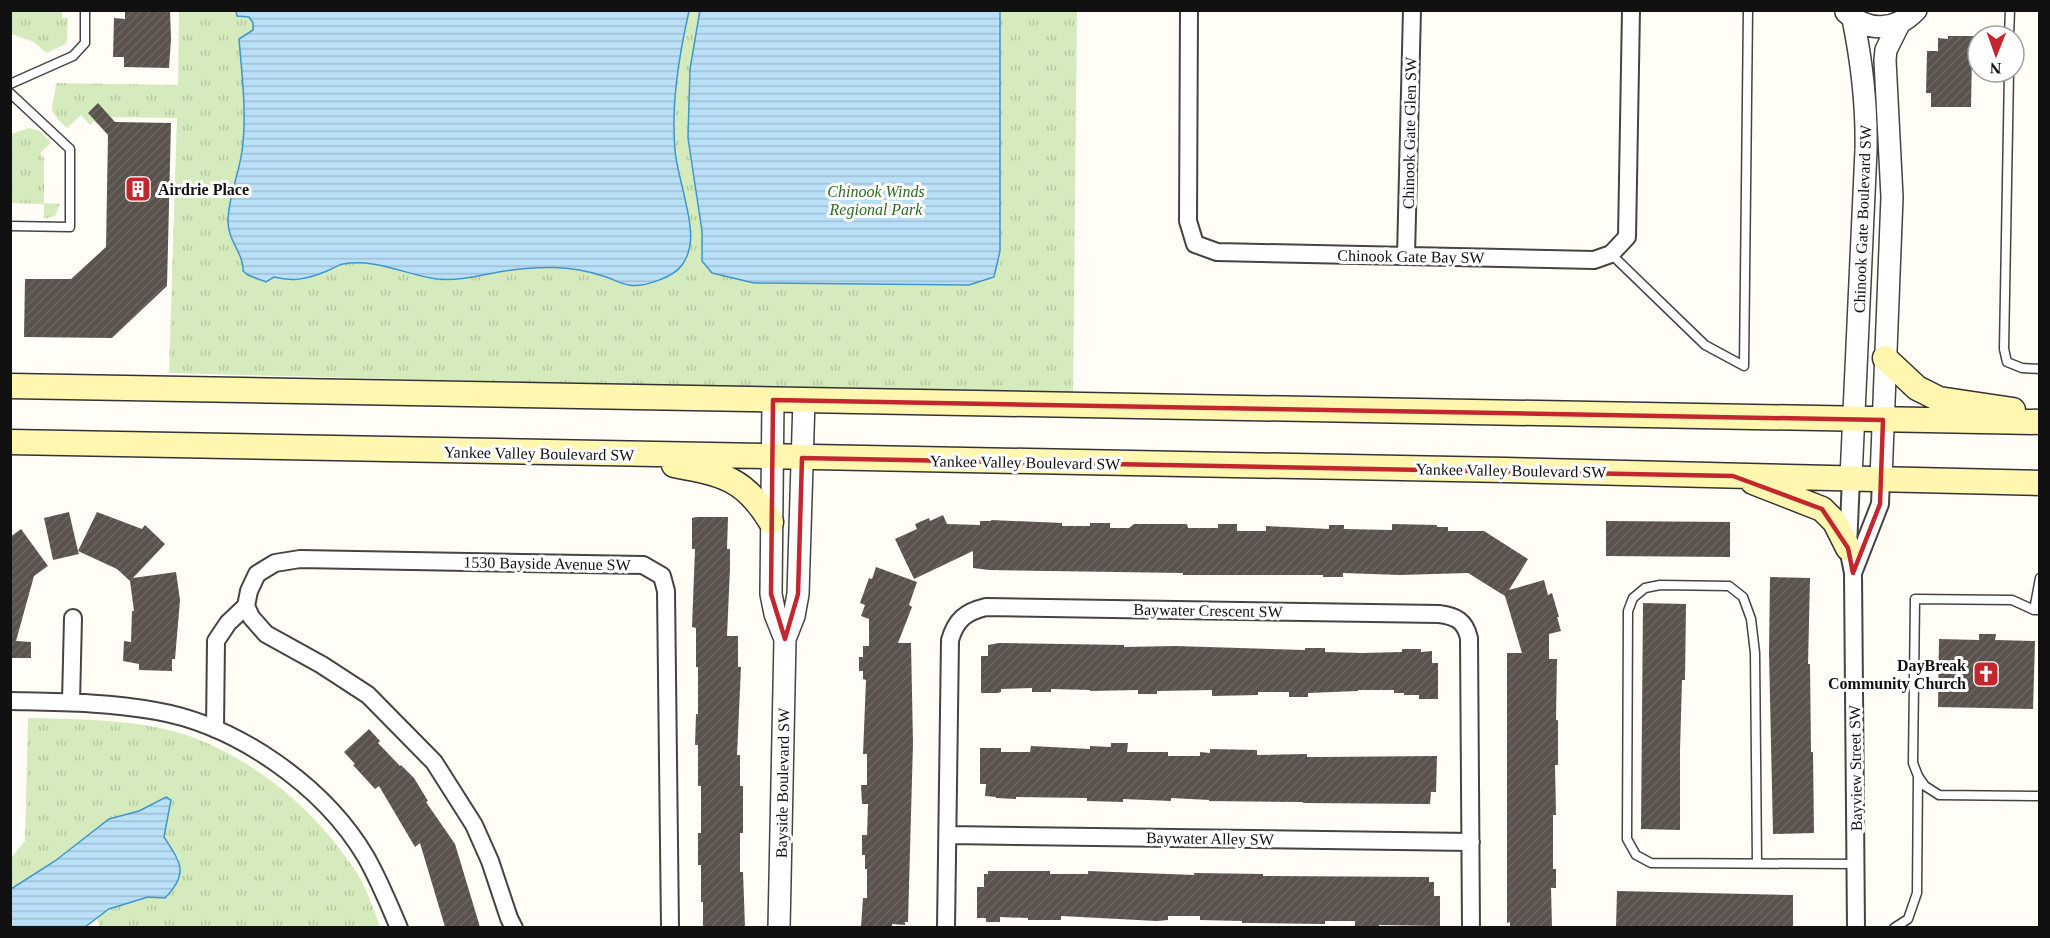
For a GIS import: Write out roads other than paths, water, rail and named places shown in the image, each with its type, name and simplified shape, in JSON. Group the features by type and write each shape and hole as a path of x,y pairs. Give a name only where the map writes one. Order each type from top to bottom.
{"main road":[{"path":"1885,358 1917,388 1939,399 2040,414"},
{"path":"10,386 2040,422"},
{"name":"Yankee Valley Boulevard SW","path":"10,442 2040,483"},
{"path":"613,454 693,468 727,478 744,487 771,522"},
{"path":"1733,476 1772,488 1822,510 1835,522 1848,548"}],"street":[{"name":"Chinook Gate Bay SW","path":"1189,10 1188,222 1195,244 1218,252 1594,260 1611,254"},
{"name":"Chinook Gate Glen SW","path":"1406,256 1412,10"},
{"path":"1611,254 1627,237 1631,10"},
{"path":"1849,15 1863,25 1875,28 1899,24 1916,10"},
{"name":"Chinook Gate Boulevard SW","path":"1849,15 1861,58 1866,105 1854,420"},
{"name":"Chinook Gate Boulevard SW","path":"1883,420 1892,197 1885,60 1886,50 1899,24"},
{"name":"Bayside Boulevard SW","path":"773,400 771,594 775,614 785,639"},
{"name":"Bayside Boulevard SW","path":"779,927 785,639 794,616 798,594 804,400"},
{"name":"Bayview Street SW","path":"1854,420 1848,548 1853,573 1856,927"},
{"name":"Bayview Street SW","path":"1853,573 1880,504 1883,420"},
{"name":"1530 Bayside Avenue SW","path":"215,729 216,640 228,623 246,606 249,591 257,574 275,563 300,558 644,564 662,576 666,591 670,927"},
{"path":"246,606 251,617 266,634 322,665 368,695 434,762 474,825 514,927"},
{"name":"Baywater Crescent SW","path":"946,927 950,640 960,618 973,610 998,607 1439,614 1452,616 1463,622 1469,638 1472,927"},
{"path":"71,702 73,618"},
{"path":"10,701 117,705 157,711 201,722 240,740 279,766 315,795 342,824 366,857 399,927"},
{"name":"Baywater Alley SW","path":"948,835 1471,842"}],"lane":[{"path":"10,84 74,56 85,43 85,10"},
{"path":"1611,254 1705,345 1744,366 1748,10"},
{"path":"2009,84 2004,349 2007,362 2022,368 2040,369"},
{"path":"10,93 70,148 70,227 10,226"},
{"path":"2040,578 2037,610 2012,600 1915,599 1913,763 1925,786 1939,795 2040,796"},
{"path":"1757,863 1755,653 1751,619 1743,597 1729,586 1660,585 1646,588 1633,598 1628,611 1627,840 1636,855 1651,863 1856,864"},
{"path":"1894,927 1908,919 1917,892 1918,776"}],"water":[{"path":"700,10 1000,11 1000,251 994,277 969,285 754,283 712,273 702,261 702,231 688,138 690,69"},
{"path":"236,11 689,11 679,62 674,115 678,170 691,238 687,256 682,265 665,277 650,283 635,285 591,272 542,267 454,279 425,277 367,263 341,265 300,279 274,277 266,282 248,275 243,271 241,258 228,227 230,201 241,160 244,123 239,39 253,30 253,23 249,17 237,16"},
{"path":"166,797 171,800 164,837 178,861 180,875 165,898 148,897 109,909 85,927 11,927 11,889 55,861 109,819 139,811"}],"place":[{"name":"Airdrie Place","path":"138,189"},
{"name":"DayBreak Community Church","path":"1986,674"}],"park label":[{"name":"Chinook Winds Regional Park","path":"876,200"}]}
